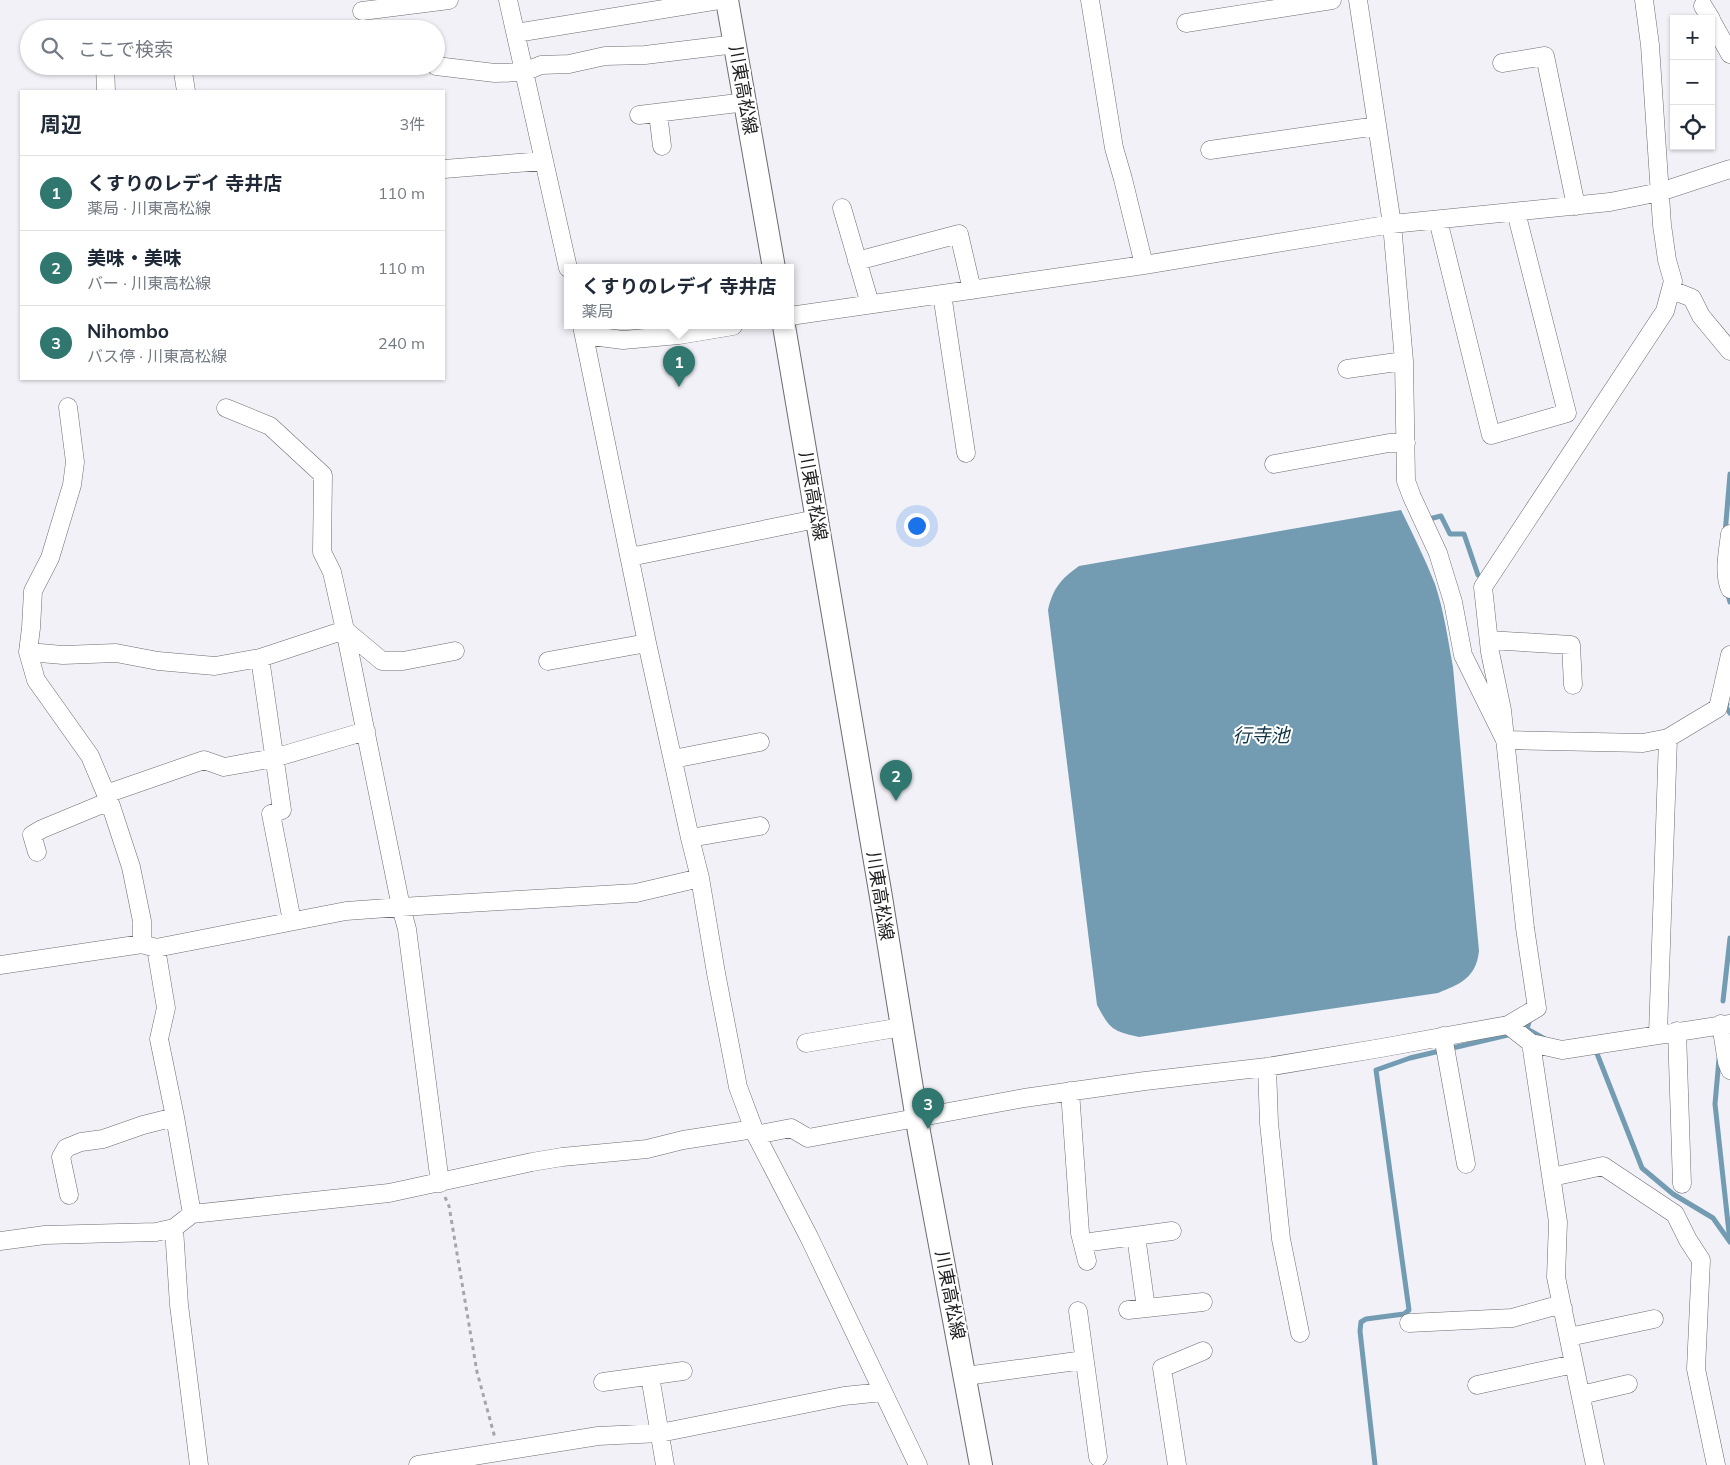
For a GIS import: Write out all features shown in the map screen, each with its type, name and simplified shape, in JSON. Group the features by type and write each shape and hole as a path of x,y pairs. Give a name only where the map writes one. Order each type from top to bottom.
{"main road":[{"name":"川東高松線","path":"727,0 773,264"},
{"name":"川東高松線","path":"784,329 917,1120 981,1465"}],"street":[{"path":"362,11 449,0"},
{"path":"508,0 567,264"},
{"path":"516,34 719,0"},
{"path":"1090,0 1114,148 1144,265"},
{"path":"1186,23 1332,0"},
{"path":"1358,0 1392,224 1404,361 1406,481 1438,553 1453,602 1463,655 1504,740"},
{"path":"1595,1465 1556,1277 1558,1222 1552,1177 1519,1033 1537,1008 1525,928 1502,710 1489,640 1483,587 1665,311 1672,290 1673,281 1667,260 1662,225 1650,45 1644,0"},
{"path":"1715,27 1730,54"},
{"path":"445,67 495,73 524,72 541,65 569,64 605,56 644,55 736,44"},
{"path":"1502,63 1545,56 1576,206"},
{"path":"105,75 106,90"},
{"path":"183,75 186,90"},
{"path":"639,115 746,102"},
{"path":"658,113 662,146"},
{"path":"1210,150 1377,126"},
{"path":"445,169 543,160"},
{"path":"794,315 1144,265 1392,224 1610,202 1660,192 1730,169"},
{"path":"842,208 870,304"},
{"path":"1438,220 1491,435 1567,414 1516,212"},
{"path":"857,261 959,234 972,290"},
{"path":"1672,290 1692,298 1702,316 1730,351"},
{"path":"942,294 966,453"},
{"path":"715,329 679,335 623,340 583,330 647,643 700,878 738,1086 755,1132 809,1237 918,1465"},
{"path":"1347,368 1404,361"},
{"path":"68,407 75,462 72,485 50,558 33,591 28,652 36,680 90,756 108,800 130,867 142,921 166,1008 160,1039 192,1214"},
{"path":"226,408 270,426 323,475 322,552 332,572 407,929 440,1182"},
{"path":"1274,464 1389,443 1406,443"},
{"path":"630,558 816,519"},
{"path":"1730,534 1726,566 1727,582 1730,589"},
{"path":"28,652 63,655 116,653 158,661 214,666 260,658 345,630"},
{"path":"345,630 382,661 403,660 456,652"},
{"path":"1489,640 1571,645 1573,685"},
{"path":"548,661 647,643"},
{"path":"1504,740 1643,743 1668,738 1718,708 1730,654"},
{"path":"260,658 282,810 270,814 292,920"},
{"path":"37,852 32,835 42,829 204,760 224,767 274,758 366,731"},
{"path":"1658,1034 1668,738"},
{"path":"673,759 760,742"},
{"path":"690,838 760,826"},
{"path":"0,965 149,946 346,911 636,893 700,878"},
{"path":"0,1240 45,1235 156,1232 174,1228 192,1214 388,1193 562,1157 647,1149 683,1140 791,1128 808,1138 917,1120 1024,1098 1070,1091 1267,1067 1381,1048 1445,1044 1519,1033 1562,1050 1726,1024 1727,1062 1730,1070"},
{"path":"806,1043 902,1027"},
{"path":"1677,1031 1682,1184"},
{"path":"1445,1044 1466,1164"},
{"path":"1267,1067 1269,1123 1282,1239 1300,1334"},
{"path":"1070,1091 1080,1233 1087,1261"},
{"path":"69,1195 61,1157 66,1148 81,1142 103,1139 143,1124 175,1117"},
{"path":"1552,1177 1603,1166 1675,1214 1701,1260 1696,1369 1716,1465"},
{"path":"174,1228 179,1305 200,1465"},
{"path":"1083,1243 1172,1231"},
{"path":"1136,1236 1146,1308"},
{"path":"1128,1310 1203,1302"},
{"path":"1409,1323 1512,1318 1551,1307 1563,1308"},
{"path":"1078,1311 1098,1457"},
{"path":"1569,1337 1654,1319"},
{"path":"1177,1465 1162,1368 1202,1350"},
{"path":"966,1376 1084,1360"},
{"path":"1477,1385 1574,1364"},
{"path":"604,1382 683,1371"},
{"path":"650,1376 665,1465"},
{"path":"1581,1395 1628,1384"},
{"path":"418,1465 598,1436 660,1433 844,1396 883,1392"}],"path":[{"path":"440,1182 449,1206 477,1372 499,1452"}],"water":[{"name":"行寺池","path":"1401,510 1435,584 1453,667 1479,951 1471,974 1460,983 1438,993 1139,1037 1117,1031 1105,1019 1097,1005 1048,610 1055,590 1067,575 1079,566"}],"waterway":[{"path":"1725,534 1730,474"},
{"path":"1429,519 1441,516 1450,534 1464,534 1478,575"},
{"path":"1727,591 1730,602"},
{"path":"1727,704 1726,707 1730,713"},
{"path":"1723,1001 1730,938"},
{"path":"1530,1018 1527,1029 1545,1039"},
{"path":"1375,1465 1360,1331 1361,1322 1366,1319 1404,1314 1409,1310 1376,1070 1410,1058 1512,1034"},
{"path":"1596,1051 1642,1168 1673,1194 1713,1218 1730,1242"},
{"path":"1719,1059 1715,1104 1730,1242"}],"place":[{"name":"くすりのレデイ 寺井店","path":"679,387"},
{"name":"美味・美味","path":"896,801"},
{"name":"Nihombo","path":"928,1129"}]}
